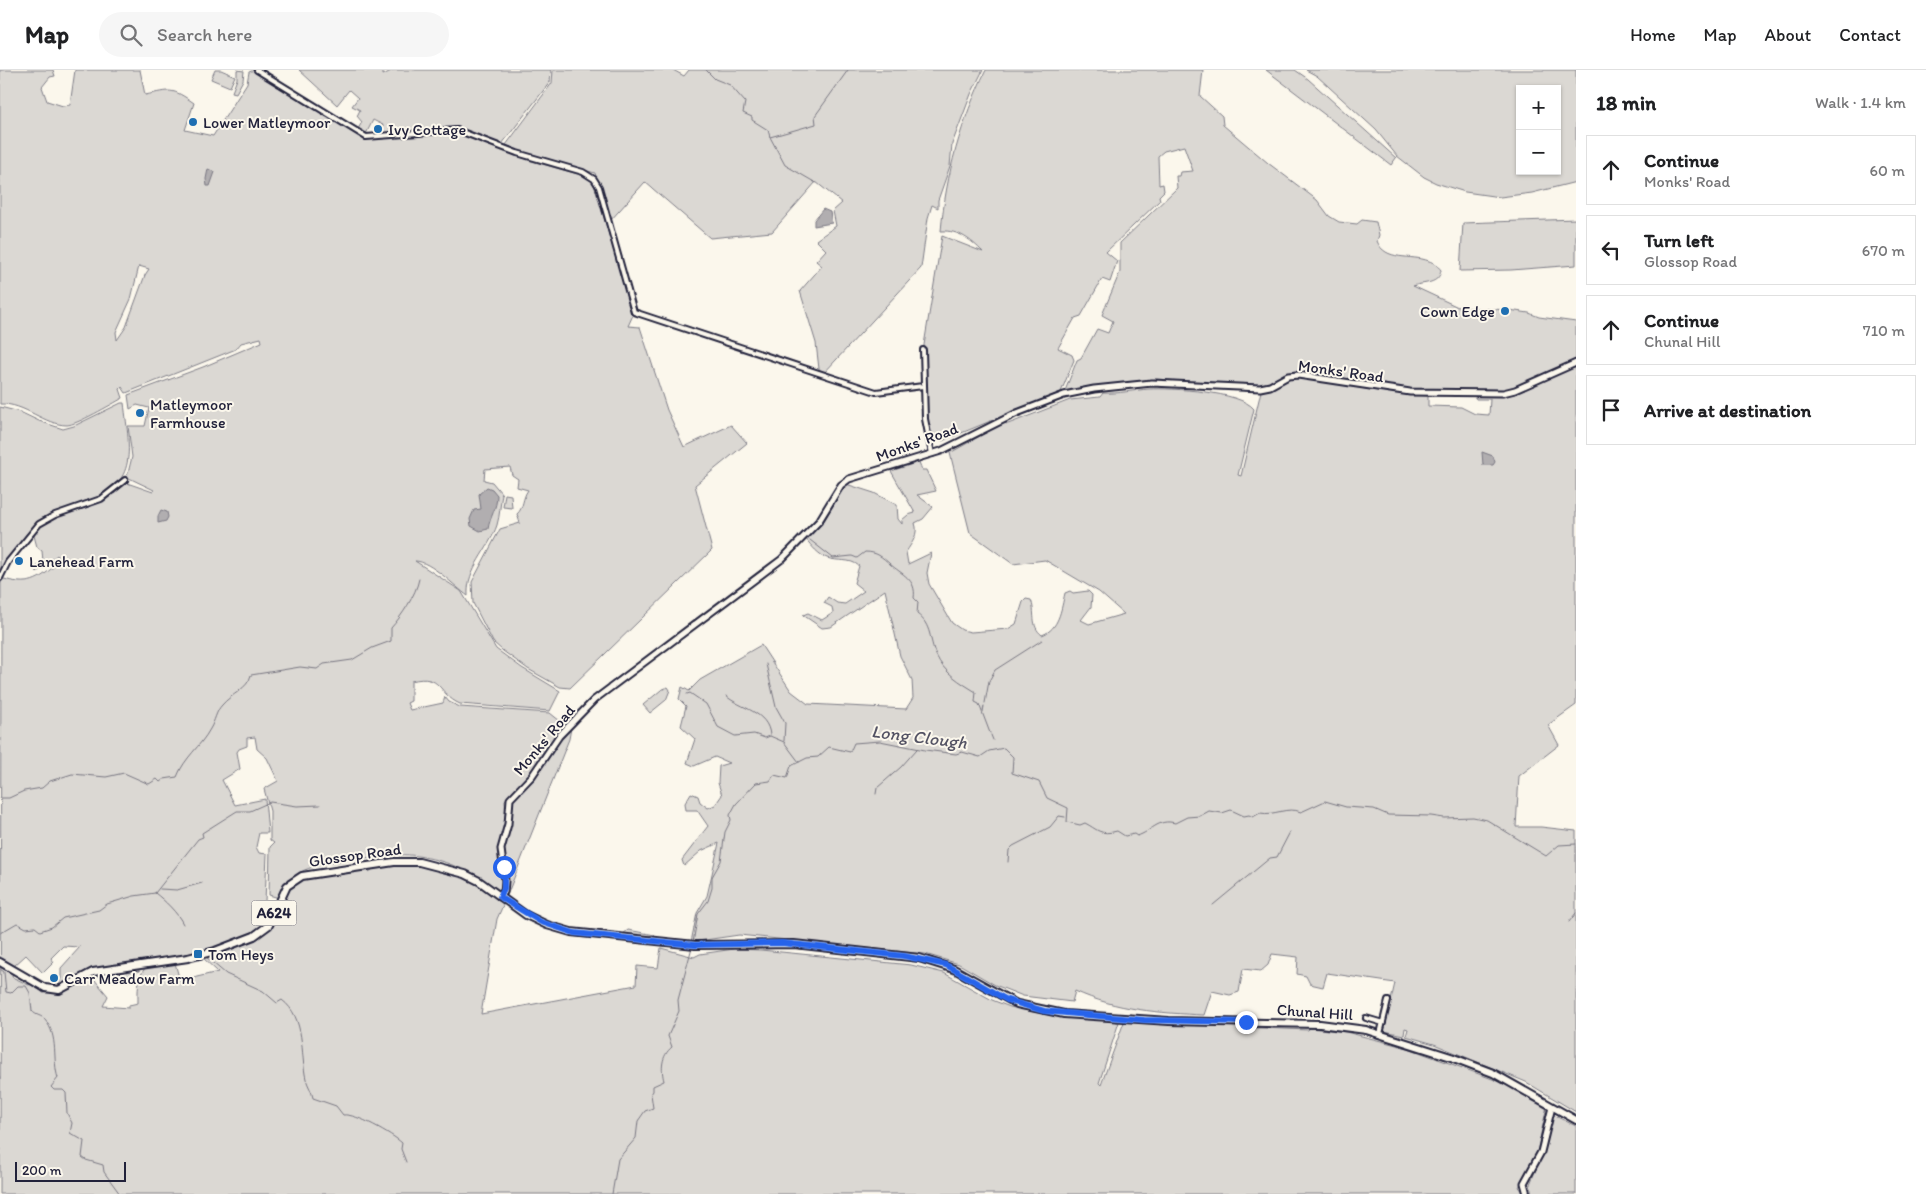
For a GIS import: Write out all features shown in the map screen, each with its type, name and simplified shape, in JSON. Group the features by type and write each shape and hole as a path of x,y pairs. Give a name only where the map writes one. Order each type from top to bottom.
{"main road":[{"name":"Glossop Road","path":"0,962 43,988 56,990 93,972 200,956 233,945 264,930 269,925 287,886 297,878 394,862 419,862 453,870 479,881 500,897 541,922 574,933 690,945 769,942 863,951"},
{"name":"Chunal Hill","path":"863,951 919,958 946,965 1007,1000 1049,1012 1177,1022 1320,1024 1352,1027 1380,1034 1478,1067 1506,1080 1552,1107"},
{"name":"A624","path":"1552,1107 1576,1120"}],"street":[{"path":"257,70 366,137 457,130 517,153 589,175 599,187 634,312 876,392 923,386"},
{"path":"923,350 926,430 932,454"},
{"name":"Monks' Road","path":"500,897 505,886 501,849 508,824 509,801 512,794 532,776 559,736 594,700 782,559 826,513 845,482 932,454 1016,413 1064,395 1088,390 1152,384 1260,388 1270,386 1288,376 1298,375 1410,392 1503,393 1515,390 1576,363"},
{"path":"0,578 8,562 39,524 55,515 101,499 125,480"},
{"path":"1380,1034 1388,1000"},
{"path":"1366,1018 1383,1023"},
{"path":"1527,1194 1524,1183 1541,1152 1552,1107"}],"shaded area":[{"path":"0,70 53,70 55,76 50,77 42,87 47,101 63,106 70,105 75,70 140,70 145,95 171,91 180,94 194,103 185,130 213,136 247,83 249,72 254,70 366,139 456,132 528,160 592,178 633,315 628,326 640,327 667,410 684,447 731,425 747,443 695,485 712,550 570,688 560,687 528,669 503,651 493,642 473,603 472,582 500,529 520,523 517,514 521,509 528,490 517,487 518,479 512,475 510,467 485,469 484,480 492,482 502,494 499,517 493,534 474,568 468,586 468,596 428,565 415,561 461,591 496,649 522,668 560,691 550,711 460,704 447,695 435,682 421,679 411,681 411,701 407,703 410,710 443,703 445,697 449,702 460,707 550,713 565,725 542,759 505,800 506,819 498,850 503,872 501,890 497,891 454,866 437,860 404,855 348,860 309,868 291,880 279,898 269,895 270,847 274,843 270,840 270,811 264,789 278,781 267,758 257,749 255,737 247,738 247,746 239,749 237,752 240,769 222,780 235,805 265,799 268,833 259,833 256,847 259,853 267,854 264,925 259,931 232,943 197,954 99,968 57,988 61,978 61,968 80,947 63,946 51,958 54,962 43,973 26,955 14,966 12,977 29,985 32,983 43,993 63,992 93,974 94,979 108,996 103,1006 129,1008 129,1005 138,1003 139,980 145,968 175,963 180,981 218,972 202,957 264,933 286,892 302,880 323,873 367,869 369,872 378,867 390,865 420,866 463,876 481,885 504,903 497,919 481,1014 636,985 637,966 658,968 661,948 694,957 700,954 734,949 911,965 944,973 992,1000 1010,1007 1049,1015 1119,1022 1099,1083 1101,1085 1124,1022 1308,1030 1310,1028 1346,1032 1408,1048 1506,1084 1547,1106 1537,1152 1519,1187 1525,1194 0,1194 1,578 19,582 33,581 59,562 60,558 57,555 37,572 35,568 43,561 42,551 37,547 33,532 52,518 87,507 111,496 113,492 114,494 127,483 153,492 154,490 127,477 132,457 128,426 145,426 149,408 137,405 130,409 128,395 203,367 262,342 261,338 241,343 236,349 126,393 122,387 120,389 123,398 72,424 50,422 18,407 0,404","holes":["139,266 149,269 145,275 126,327 117,340 116,332 131,299"]},
{"path":"215,70 221,70 235,76 230,87 211,79"},
{"path":"237,70 244,71 243,80 236,93 232,92 237,79"},
{"path":"299,70 383,70 383,75 393,70 551,70 550,82 502,144 457,127 380,135 383,125 373,120 366,134 358,129 362,122 357,116 360,110 352,106 358,98 349,90 337,105"},
{"path":"553,70 673,70 684,76 689,70 983,70 971,94 952,144 950,166 938,200 938,208 932,205 928,218 921,268 824,373 819,369 816,343 800,291 822,266 816,261 826,250 816,240 836,226 833,211 842,203 816,182 772,232 710,238 645,182 610,221 595,173 526,154 506,145 552,83"},
{"path":"986,70 1203,70 1200,96 1222,116 1223,125 1268,163 1317,200 1329,216 1339,222 1357,224 1362,220 1376,222 1379,235 1377,241 1386,252 1392,255 1429,261 1441,270 1440,275 1434,281 1413,286 1458,307 1509,310 1529,313 1539,317 1576,322 1576,359 1515,388 1504,390 1407,390 1295,371 1287,373 1261,387 1156,379 1065,391 1077,360 1081,358 1097,329 1108,333 1113,321 1102,315 1120,272 1120,243 1177,188 1176,176 1179,176 1180,172 1193,171 1184,146 1164,151 1158,156 1159,185 1163,184 1164,191 1159,196 1160,200 1106,252 1117,261 1110,282 1102,279 1081,316 1075,318 1058,348 1072,355 1074,360 1061,392 942,441 928,429 924,345 942,236 983,252 959,234 941,231 943,210 956,148 969,109"},
{"path":"1266,70 1295,70 1308,79 1396,158 1391,165"},
{"path":"1306,70 1576,70 1576,182 1532,193 1500,197 1465,192 1436,183 1424,177 1397,156 1376,130 1317,76"},
{"path":"208,169 215,172 210,186 207,186 206,179"},
{"path":"823,209 830,212 832,223 814,226 814,220"},
{"path":"1576,219 1576,265 1511,270 1460,271 1463,223"},
{"path":"1576,365 1576,705 1548,725 1559,745 1519,776 1516,827 1541,827 1576,831 1576,1112 1526,1082 1434,1044 1406,1036 1408,1029 1405,1028 1404,1035 1384,1031 1395,983 1327,973 1323,987 1310,984 1306,976 1297,974 1298,957 1272,954 1268,965 1261,971 1243,969 1239,992 1230,995 1212,991 1204,1015 1138,1009 1106,1002 1075,991 1072,1002 1023,996 995,985 959,964 925,954 739,935 691,942 697,913 707,896 719,843 701,851 684,866 682,860 708,826 697,810 686,810 685,803 691,793 698,796 700,802 708,808 715,805 722,795 718,783 719,766 729,763 715,757 694,766 687,763 695,739 681,726 686,706 679,699 682,687 689,691 700,680 761,645 791,691 808,704 906,709 913,698 912,680 900,656 885,590 831,627 822,628 803,615 808,613 822,620 833,613 832,607 824,603 828,597 837,603 845,604 864,591 854,583 859,566 852,562 824,557 806,539 824,521 846,484 874,493 897,505 898,519 902,524 902,520 908,515 915,513 891,471 919,462 922,470 926,470 936,491 917,495 933,507 923,519 915,523 916,531 913,542 906,552 908,564 931,553 927,573 929,584 952,623 962,630 971,632 1008,629 1016,624 1023,602 1026,599 1031,600 1036,627 1042,635 1056,624 1065,593 1070,591 1073,593 1088,591 1092,595 1091,607 1081,620 1089,624 1124,614 1099,592 1045,560 1013,564 970,533 950,453 1003,423 1008,424 1070,400 1100,397 1103,393 1159,389 1220,394 1235,398 1254,409 1238,475 1241,476 1261,391 1290,378 1294,377 1378,391 1428,396 1428,406 1461,407 1475,414 1489,415 1490,399 1476,399 1474,395 1512,394"},
{"path":"124,403 128,438 127,465 122,477 100,497 54,514 39,522 24,537 0,573 0,407 20,412 63,429 74,426"},
{"path":"1482,452 1493,456 1495,462 1493,465 1483,465"},
{"path":"487,487 492,489 497,495 497,500 488,529 480,531 471,526 470,519 474,510 481,509 479,494"},
{"path":"505,494 511,495 512,508 503,507"},
{"path":"161,510 167,512 168,517 166,521 158,523 158,516"},
{"path":"668,687 670,690 666,700 650,713 643,705 661,690"},
{"path":"571,728 569,739 506,898 503,847 511,825 510,803 548,753"},
{"path":"628,930 655,935 645,937 623,934"},
{"path":"141,968 132,979 113,981 111,971"},
{"path":"1553,1115 1576,1126 1576,1194 1532,1194 1530,1184 1544,1150"}],"waterway":[{"path":"706,70 715,79 730,85 745,102 743,113 752,117 752,120 768,130 770,137 816,124 815,116 848,70"},
{"path":"770,137 785,165 816,183"},
{"path":"810,540 833,558 852,556 857,558 865,552 876,554 911,582 914,598 918,602 917,614 928,628 939,661 953,676 976,692 975,702 979,704 990,733"},
{"path":"0,798 9,798 24,791 42,788 50,781 72,774 106,777 124,773 149,784 157,779 160,782 164,779 177,777 184,764 212,726 220,707 243,688 251,675 300,667 317,669 324,664 352,660 372,648 391,641 391,628 408,605 419,579"},
{"path":"985,703 989,681 995,670 1042,640"},
{"path":"766,664 776,707 785,723 784,741"},
{"path":"687,694 690,693 706,704 718,727 735,736 754,734 765,738 770,736 784,742 799,762"},
{"path":"726,696 759,716 768,727 770,735"},
{"path":"983,712 984,706"},
{"path":"991,735 993,740"},
{"name":"Long Clough","path":"693,943 698,914 708,901 712,888 712,877 721,861 725,832 731,820 730,815 736,804 756,783 770,781 774,775 787,778 791,766 807,758 818,757 829,747 850,752 854,743 880,741 925,750 956,754 962,752 980,757 989,751 1004,748 1013,757 1012,773 1039,782 1047,798 1068,808 1067,822 1080,825 1085,823 1103,832 1117,831 1125,836 1134,834 1137,836 1164,822 1175,823 1187,817 1200,816 1209,811 1222,813 1231,810 1244,816 1249,815 1253,817 1260,813 1291,810 1301,812 1325,801 1346,807 1374,809 1388,815 1444,818 1473,817 1487,820 1546,856 1559,845 1576,844"},
{"path":"876,794 877,788 901,767 917,749"},
{"path":"0,933 17,923 26,928 35,927 40,931 52,927 63,918 99,910 107,904 134,896 155,893 198,839 203,837 202,833 237,811 250,811 270,802 297,806 320,805"},
{"path":"1008,862 1009,850 1013,846 1050,827 1059,816 1065,817"},
{"path":"1213,905 1270,858 1277,857 1290,832"},
{"path":"160,889 177,890 202,883"},
{"path":"155,893 174,911 183,924"},
{"path":"1569,922 1576,913"},
{"name":"Long Clough","path":"612,1194 618,1159 636,1138 638,1121 645,1111 653,1108 651,1094 653,1086 664,1081 663,1063 666,1054 672,1047 668,1036 679,1011 678,1000 692,947"},
{"path":"206,957 226,974 263,991 277,1003 282,1000 290,1007 299,1026 304,1069 313,1098 336,1106 343,1115 356,1117 397,1139 402,1143 401,1149 406,1162"},
{"path":"0,969 4,972 6,992 11,993 18,986 26,986 30,993 32,1011 44,1018 49,1026 54,1041 58,1078 51,1087 54,1090 63,1090 66,1093 67,1113 72,1123 70,1133 84,1141 82,1157 103,1165 104,1172 120,1194"}],"place":[{"name":"Lower Matleymoor","path":"193,122"},
{"name":"Ivy Cottage","path":"378,129"},
{"name":"Cown Edge","path":"1505,311"},
{"name":"Matleymoor Farmhouse","path":"140,413"},
{"name":"Lanehead Farm","path":"19,561"},
{"name":"Tom Heys","path":"198,954"},
{"name":"Carr Meadow Farm","path":"54,978"}],"route":[{"path":"504,867 504,889 500,897 521,912 541,922 571,932 685,944 782,943 904,956 946,965 1007,1000 1044,1011 1144,1020 1246,1022"}]}
